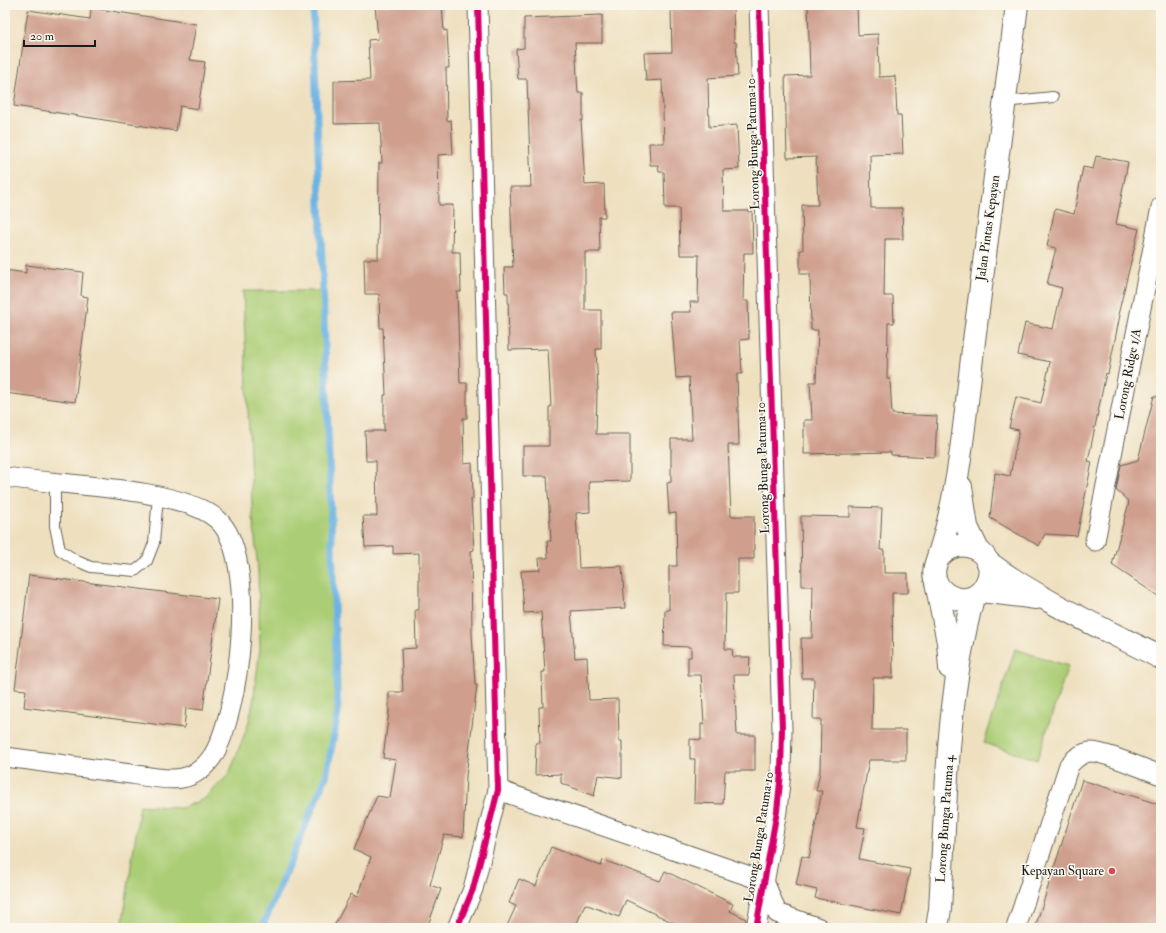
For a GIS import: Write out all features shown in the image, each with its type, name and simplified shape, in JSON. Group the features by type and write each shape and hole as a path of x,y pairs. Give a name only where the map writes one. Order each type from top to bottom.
{"street":[{"path":"456,928 473,889 498,790 478,5"},
{"name":"Lorong Bunga Patuma 10","path":"756,928 777,811 781,773 782,730 759,5"},
{"name":"Jalan Pintas Kepayan","path":"937,560 947,528 960,450 1017,5"},
{"name":"Lorong Ridge 1/A","path":"1094,541 1161,207"},
{"name":"Jalan Pintas Kepayan","path":"960,450 960,484 963,510 967,527 983,556"},
{"path":"5,477 158,496 197,507 218,520 230,535 235,553 242,606 240,651 237,674 227,719 212,757 200,770 182,778 150,776 5,757"},
{"path":"952,709 948,642 936,582 935,567 941,554 952,546 966,545 983,556 1005,575 1053,602 1161,658"},
{"path":"952,709 962,643 977,594 989,578 983,556"},
{"path":"936,582 940,588 951,597 958,600 977,594 1018,595 1053,602"},
{"name":"Lorong Bunga Patuma 4","path":"937,928 940,909 952,709"},
{"path":"1016,928 1069,765 1075,758 1083,754 1096,753 1161,775"},
{"path":"498,790 764,881 778,912 819,928"}],"lane":[{"path":"1004,102 1053,97"},
{"path":"55,483 55,526 60,550 77,561 91,567 135,571 147,562 154,543 158,496"}],"green space":[{"path":"243,291 323,291 338,713 326,777 262,928 122,928 140,805 182,808 204,799 229,774 248,725 253,703 260,648 258,572 252,506"},
{"path":"1015,649 1068,666 1037,760 984,743"}],"building":[{"path":"375,5 442,5 444,31 447,30 449,68 446,68 447,121 451,120 453,154 438,155 439,205 453,205 452,252 460,252 461,292 457,292 460,383 467,383 467,418 463,418 464,464 472,463 473,499 471,499 474,550 471,551 472,634 475,685 477,685 466,776 463,837 444,835 430,885 441,889 427,928 333,928 351,894 357,897 371,857 354,849 377,796 390,798 396,760 383,758 389,711 389,692 403,692 401,649 416,648 415,610 419,610 419,553 393,554 393,546 365,547 363,516 377,516 376,461 366,461 365,431 384,431 384,395 386,395 383,328 380,328 379,294 365,294 364,259 378,259 379,163 382,163 380,123 334,124 334,81 370,80 368,40 378,39"},
{"path":"680,5 733,5 734,42 736,42 738,76 708,78 709,127 737,125 739,169 723,170 724,211 752,211 753,253 744,253 743,301 748,301 749,339 740,340 742,374 737,374 739,445 728,445 731,516 754,516 754,559 738,559 738,593 726,593 725,649 732,649 733,657 750,657 749,675 734,675 737,735 755,735 755,771 725,771 723,804 694,803 695,759 690,759 690,739 701,740 701,724 704,724 701,675 688,675 688,657 691,657 691,647 664,646 665,610 669,610 669,566 677,566 676,513 669,514 667,483 671,482 671,439 692,439 689,377 676,378 671,312 691,312 690,302 698,302 699,255 680,255 679,208 665,208 664,172 659,172 658,165 650,165 649,143 664,143 662,80 646,81 644,53 672,52 671,10 680,10"},
{"path":"808,5 857,5 858,35 878,34 879,77 895,76 897,115 901,115 903,154 870,155 871,208 902,208 903,239 885,239 884,296 893,296 894,323 888,323 887,379 890,379 892,414 937,416 935,457 891,455 891,452 804,454 804,420 812,420 810,382 816,382 818,330 811,330 810,274 800,274 800,250 803,250 802,205 818,205 816,157 787,158 785,76 810,75"},
{"path":"91,8 196,24 190,60 205,62 198,109 180,106 176,131 14,106 28,10 90,19"},
{"path":"602,15 602,43 575,43 578,93 583,93 583,120 581,120 585,185 604,184 605,217 599,217 600,252 585,252 585,310 601,310 601,349 596,349 598,390 596,434 630,434 630,481 589,482 590,512 576,513 579,568 622,566 625,608 571,611 575,658 587,657 589,700 618,699 619,741 622,741 622,778 598,775 594,796 561,783 561,774 535,775 536,743 540,743 539,707 543,707 542,672 545,672 541,612 524,613 521,571 540,570 539,558 548,558 547,541 551,541 547,476 523,476 523,446 549,446 549,407 551,407 548,349 509,350 508,293 505,293 504,267 513,267 510,187 531,187 527,79 518,79 516,49 524,48 524,18"},
{"path":"1096,156 1128,162 1116,224 1139,229 1118,315 1120,315 1108,374 1106,373 1088,461 1092,462 1077,536 1045,534 1039,546 990,518 995,473 1010,476 1019,430 1009,428 1016,397 1041,403 1050,362 1018,355 1025,323 1053,329 1062,288 1047,284 1056,248 1047,246 1055,209 1074,214 1083,167 1093,169"},
{"path":"26,265 83,272 81,296 88,297 75,402 5,393 5,270 26,273"},
{"path":"1154,396 1161,397 1161,598 1112,565 1129,502 1116,490 1121,465 1138,460"},
{"path":"850,507 882,508 880,550 884,550 884,573 908,573 908,593 892,593 893,678 873,678 872,730 906,730 906,760 869,760 857,827 865,828 859,859 910,869 901,915 815,898 817,890 796,885 802,856 809,858 822,791 816,791 820,772 821,719 813,719 814,678 802,678 801,638 812,638 813,586 802,586 801,516 850,517"},
{"path":"29,575 218,599 203,710 186,708 184,728 24,707 26,690 15,689"},
{"name":"Kepayan Square","path":"1082,780 1161,805 1161,928 1035,928"},
{"path":"551,847 601,866 603,860 660,881 665,871 733,904 730,911 746,919 745,928 684,928 626,900 619,917 585,904 575,928 506,928 516,906 509,903 519,879 536,886"}],"waterway":[{"path":"262,928 326,777 338,713 313,5"}],"cycle path":[{"path":"457,928 473,889 498,790 478,5"},
{"path":"756,928 777,811 781,773 782,729 759,5"}],"place":[{"name":"Kepayan Square","path":"1112,871"}]}
